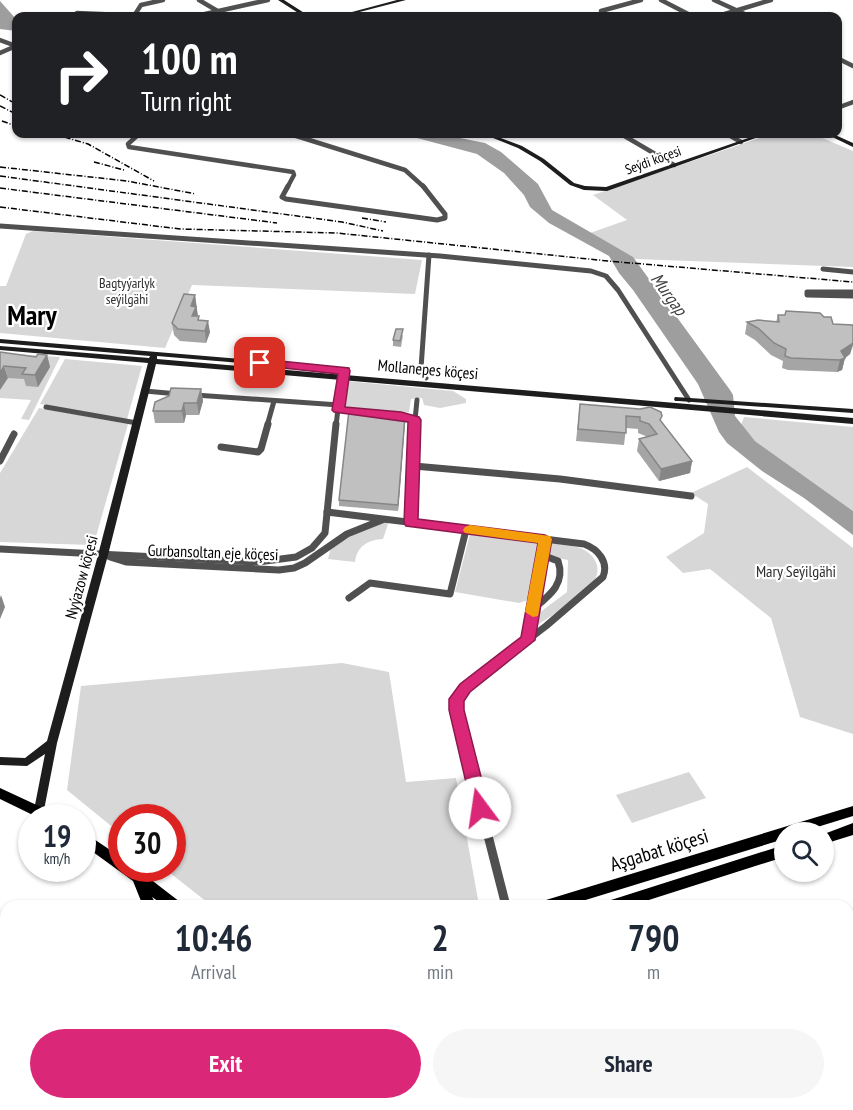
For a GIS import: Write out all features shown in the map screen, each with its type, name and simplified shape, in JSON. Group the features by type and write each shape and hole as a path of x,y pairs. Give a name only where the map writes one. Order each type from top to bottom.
{"main road":[{"path":"0,793 25,804"},
{"name":"Aşgabat köçesi","path":"819,822 853,812"},
{"path":"834,836 853,830"},
{"name":"Aşgabat köçesi","path":"565,900 774,835"},
{"path":"630,900 774,854"},
{"path":"138,882 147,900"},
{"path":"141,882 165,900"}],"street":[{"path":"137,12 141,5 163,0"},
{"path":"199,0 216,12 268,0"},
{"path":"281,0 300,12"},
{"path":"356,12 403,0"},
{"path":"602,11 640,0"},
{"path":"661,0 684,12"},
{"path":"714,0 737,11"},
{"path":"733,12 771,0"},
{"path":"135,138 128,144 129,147 293,172 294,175 282,193 282,197 286,199 437,220 445,218 446,214 423,186 405,170 303,138"},
{"name":"Seýdi köçesi","path":"496,138 520,147 542,160 572,184 584,188 607,189 752,138"},
{"path":"628,138 674,165"},
{"path":"734,138 741,142"},
{"path":"838,138 853,145"},
{"path":"0,226 429,255 591,271 606,276 618,290 689,400"},
{"path":"426,378 421,368 429,255"},
{"path":"823,269 853,272"},
{"path":"807,292 853,294 807,295 807,292"},
{"name":"Mollanepes köçesi","path":"0,341 344,374 699,404 754,412 853,411"},
{"name":"Mollanepes köçesi","path":"0,348 154,356"},
{"name":"Nyýazow köçesi","path":"40,804 52,743 154,356"},
{"name":"Mollanepes köçesi","path":"344,374 426,378 689,400 699,404 748,404 853,421"},
{"name":"Gurbansoltan eje köçesi","path":"0,549 278,562 294,559 321,540 325,533 338,408 344,374"},
{"path":"145,391 274,401 349,411"},
{"path":"411,523 417,400"},
{"path":"221,447 258,452 261,449 274,401"},
{"path":"46,407 137,423"},
{"path":"391,415 415,420"},
{"path":"0,461 14,435"},
{"path":"414,466 560,479 691,496"},
{"path":"327,512 545,539 593,548 602,556 605,573 528,640 465,688 456,699 459,721 504,900"},
{"name":"Gurbansoltan eje köçesi","path":"103,555 126,562 279,570 294,568 347,534 382,520"},
{"path":"349,598 370,583 450,594 466,530"},
{"path":"528,640 545,539"},
{"path":"533,609 553,592 559,585 561,577 562,569 558,561 542,555"},
{"path":"0,761 27,762 52,743"}],"green space":[{"path":"759,138 822,138 853,151 853,267 635,259 590,233 627,220 593,195"},
{"name":"Bagtyýarlyk seýilgähi","path":"33,231 422,260 415,294 192,285 165,348 0,333 0,286 6,286 26,234"},
{"path":"0,353 60,357 29,420 21,419 31,400 0,398"},
{"path":"65,359 142,366 127,419 40,404"},
{"path":"346,381 453,391 466,399 466,403 440,408 424,405 422,398 411,399 409,412 404,413 346,408 342,406"},
{"path":"39,408 128,424 95,540 91,545 0,542 0,473"},
{"path":"744,417 853,427 853,511 755,441 741,425"},
{"name":"Mary Seýilgähi","path":"747,467 853,548 853,734 800,717 771,618 710,569 683,573 666,557 704,533 708,504 691,493"},
{"path":"389,521 383,539 364,545 358,552 355,562 328,559 332,544 347,534"},
{"path":"470,534 540,543 531,599 519,603 455,592"},
{"path":"549,543 583,549 596,562 597,573 585,591 535,627 539,613 567,592 568,560 547,556"},
{"path":"342,663 389,672 406,782 456,778 478,900 204,900 182,882 186,882 186,804 108,804 108,823 96,814 96,804 84,804 67,790 81,686"},
{"path":"689,772 706,798 632,823 616,795"}],"shaded area":[{"path":"0,1 12,14 12,30 0,29"},
{"path":"417,138 460,138 485,143 501,152 538,184 552,210 633,257 730,390 733,395 735,416 755,441 853,511 853,535 804,498 762,471 727,443 719,432 698,384 609,256 549,223 530,207 524,195 504,173 477,154"}],"building":[{"path":"184,294 195,295 191,306 196,307 192,316 199,316 198,320 208,321 205,331 178,329 172,323"},
{"path":"786,311 820,313 824,317 831,317 833,324 853,325 853,343 841,351 845,358 840,360 785,356 786,349 774,343 758,328 747,322 758,320 779,322 778,315 785,315"},
{"path":"396,329 403,329 400,341 393,340"},
{"path":"0,352 36,357 38,354 47,355 35,375 22,374 26,368 4,366 0,373"},
{"path":"171,388 201,389 197,403 184,403 182,411 153,411 155,402 169,396"},
{"path":"580,404 640,409 650,407 661,412 660,420 692,461 661,469 639,439 657,434 649,424 640,421 640,417 626,416 626,433 578,429"},
{"path":"349,410 405,416 398,505 339,500"}],"railway":[{"path":"0,95 12,102"},
{"path":"0,106 12,112"},
{"path":"2,121 12,125"},
{"path":"68,138 88,144 154,181"},
{"path":"94,162 124,170"},
{"path":"0,167 127,181 196,194"},
{"path":"0,176 342,222 383,231"},
{"path":"0,188 277,223"},
{"path":"0,207 180,229 337,233 608,261 853,282"},
{"path":"362,218 386,222"}],"slow traffic":[{"path":"470,530 545,539 533,612"}],"district":[{"name":"Mary","path":"32,314"}],"route":[{"path":"260,363 345,371 338,410 401,416 415,420 411,523 545,539 528,640 465,688 456,699 456,710 480,808"}],"water label":[{"name":"Murgap","path":"669,294"}]}
